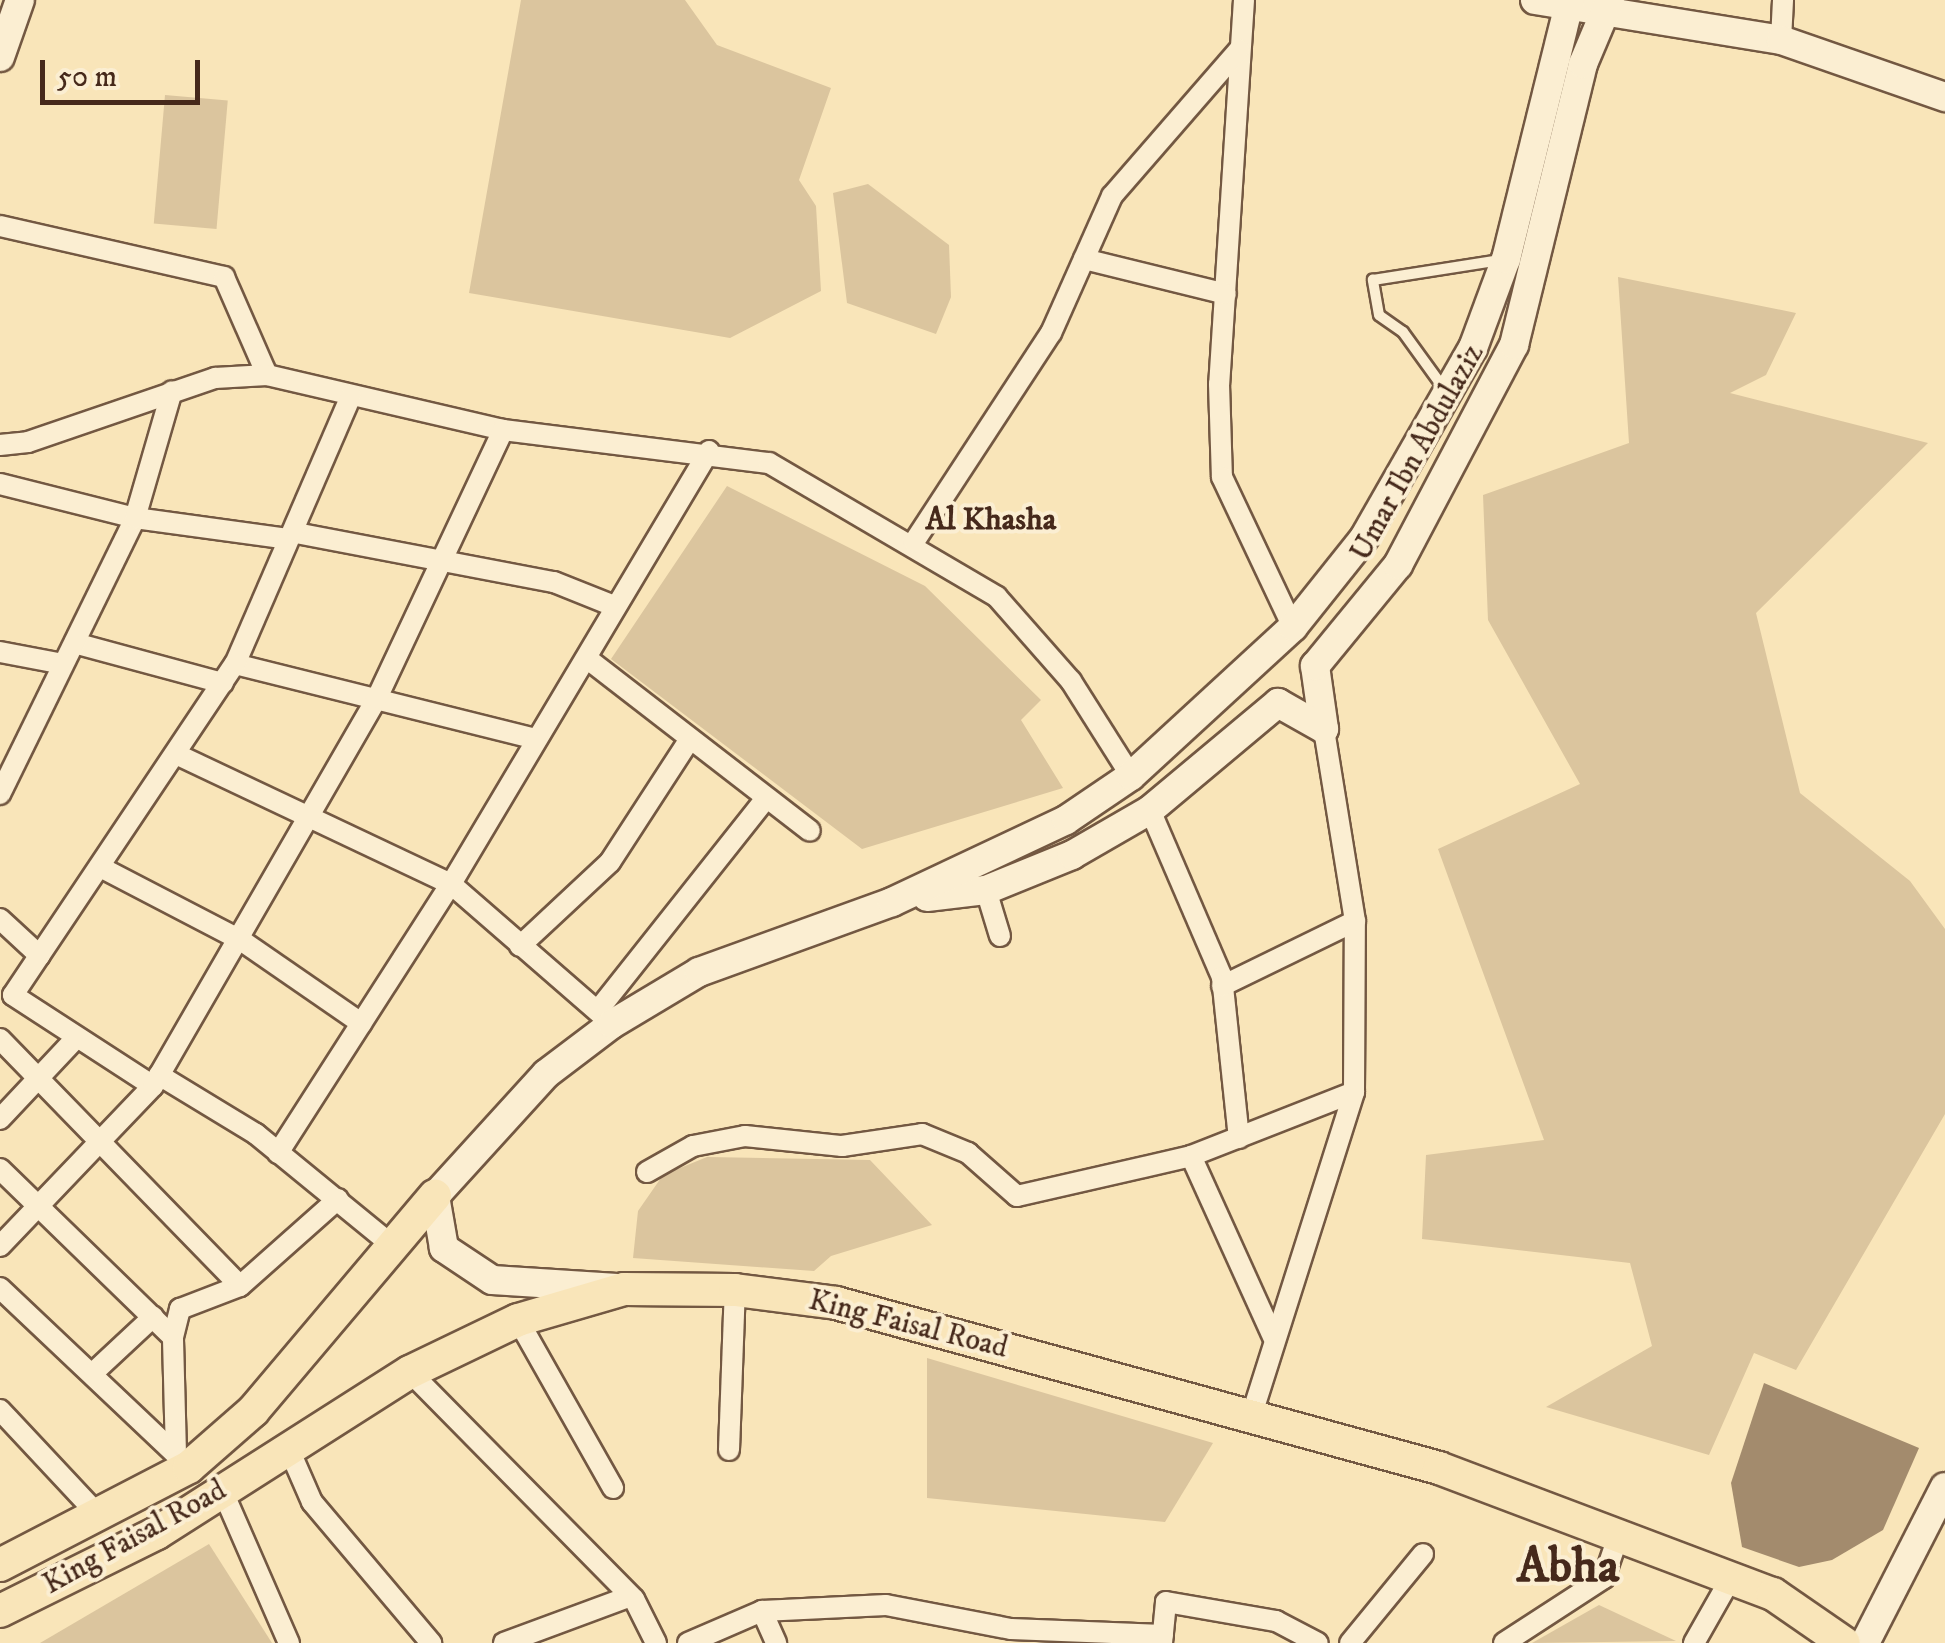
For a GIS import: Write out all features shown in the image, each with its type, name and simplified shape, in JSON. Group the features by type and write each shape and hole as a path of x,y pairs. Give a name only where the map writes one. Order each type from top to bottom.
{"main road":[{"name":"King Faisal Road","path":"0,1565 101,1518 252,1411 434,1196"},
{"name":"King Faisal Road","path":"0,1611 223,1492 410,1372 518,1320 624,1289 735,1290 836,1304 1252,1414 1620,1531 1812,1616 1844,1643"}],"street":[{"path":"0,56 20,0"},
{"path":"1244,0 1226,294 1222,477 1293,627"},
{"path":"1535,0 1607,3 1780,40 1945,97"},
{"path":"1780,40 1783,0"},
{"name":"Umar Ibn Abdulaziz","path":"434,1196 534,1086 605,1016 699,972 892,902 1010,852 1131,776 1293,627 1364,538 1448,394 1506,260 1569,1"},
{"name":"Umar Ibn Abdulaziz","path":"1324,728 1315,666 1398,565 1514,345 1583,64 1607,3"},
{"path":"914,542 1051,334 1112,196 1239,50"},
{"path":"0,226 224,277 267,375"},
{"path":"1084,259 1226,294"},
{"path":"0,445 28,442 172,391 267,375 503,430 710,451 768,463 914,542 996,597 1071,681 1131,776"},
{"path":"0,794 58,663 78,644 135,518 172,391"},
{"path":"351,396 235,664 102,868 12,995 278,1153 393,1246"},
{"path":"0,1246 156,1081 242,941 307,816 377,698 503,430"},
{"path":"278,1153 452,884 536,740 589,660 614,606 710,451"},
{"path":"0,484 135,518 443,558 554,582 614,606"},
{"path":"78,644 223,683"},
{"path":"0,652 58,663"},
{"path":"589,660 810,832"},
{"path":"235,664 536,740"},
{"name":"Umar Ibn Abdulaziz","path":"892,902 986,890 1150,810 1278,703 1324,728"},
{"path":"1252,1414 1354,1092 1354,921 1324,728"},
{"path":"520,946 610,862 690,739"},
{"path":"178,754 452,884 605,1016 766,798"},
{"path":"1150,810 1222,986 1239,1138"},
{"path":"102,868 242,941 360,1023"},
{"path":"986,890 1000,936"},
{"path":"0,919 40,956"},
{"path":"1222,986 1354,921"},
{"path":"0,1119 77,1037"},
{"path":"0,1039 240,1286"},
{"path":"647,1172 693,1146 745,1136 842,1146 922,1134 968,1153 1016,1196 1190,1156 1354,1092"},
{"path":"1190,1156 1274,1336"},
{"path":"0,1169 173,1337"},
{"path":"434,1196 444,1248 492,1280 624,1289"},
{"path":"182,1460 173,1337 180,1308 240,1286 338,1198"},
{"path":"0,1288 94,1372 182,1460"},
{"path":"729,1450 735,1290"},
{"path":"94,1372 153,1317"},
{"path":"518,1320 613,1488"},
{"path":"410,1372 631,1596 656,1643"},
{"path":"0,1410 101,1518"},
{"path":"288,1447 312,1502 432,1643"},
{"path":"1866,1643 1945,1487"},
{"path":"223,1492 290,1643"},
{"path":"1504,1643 1604,1578 1620,1531"},
{"path":"1350,1643 1423,1554"},
{"path":"1694,1643 1732,1578"},
{"path":"504,1643 631,1596"},
{"path":"688,1643 762,1611 886,1604 1011,1629 1162,1639 1166,1602 1276,1620 1318,1643"},
{"path":"762,1611 776,1643"}],"lane":[{"path":"1448,394 1402,332 1379,316 1372,280 1506,260"}],"shaded area":[{"path":"521,0 685,0 717,45 831,88 799,180 816,206 821,291 730,338 469,293"},
{"path":"165,95 228,100 217,229 154,224"},
{"path":"868,184 949,245 951,297 936,334 847,303 833,193"},
{"path":"1618,277 1796,313 1766,375 1730,393 1928,443 1756,613 1800,793 1910,881 1945,929 1945,1114 1796,1370 1754,1353 1709,1455 1546,1407 1652,1346 1630,1263 1422,1239 1426,1155 1544,1140 1438,849 1580,784 1488,620 1483,495 1629,443"},
{"path":"727,486 925,586 1041,700 1021,720 1063,788 862,849 611,659"},
{"path":"707,1157 870,1160 932,1225 831,1256 814,1271 633,1258 638,1211 663,1175"},
{"path":"927,1358 1213,1443 1165,1522 927,1498"},
{"path":"209,1544 272,1643 40,1643"},
{"path":"1599,1605 1676,1641 1532,1643"}],"building":[{"path":"1764,1383 1919,1448 1883,1530 1832,1560 1799,1567 1742,1547 1731,1483"}],"district":[{"name":"Al Khasha","path":"991,520"},
{"name":"Abha","path":"1568,1567"}]}
